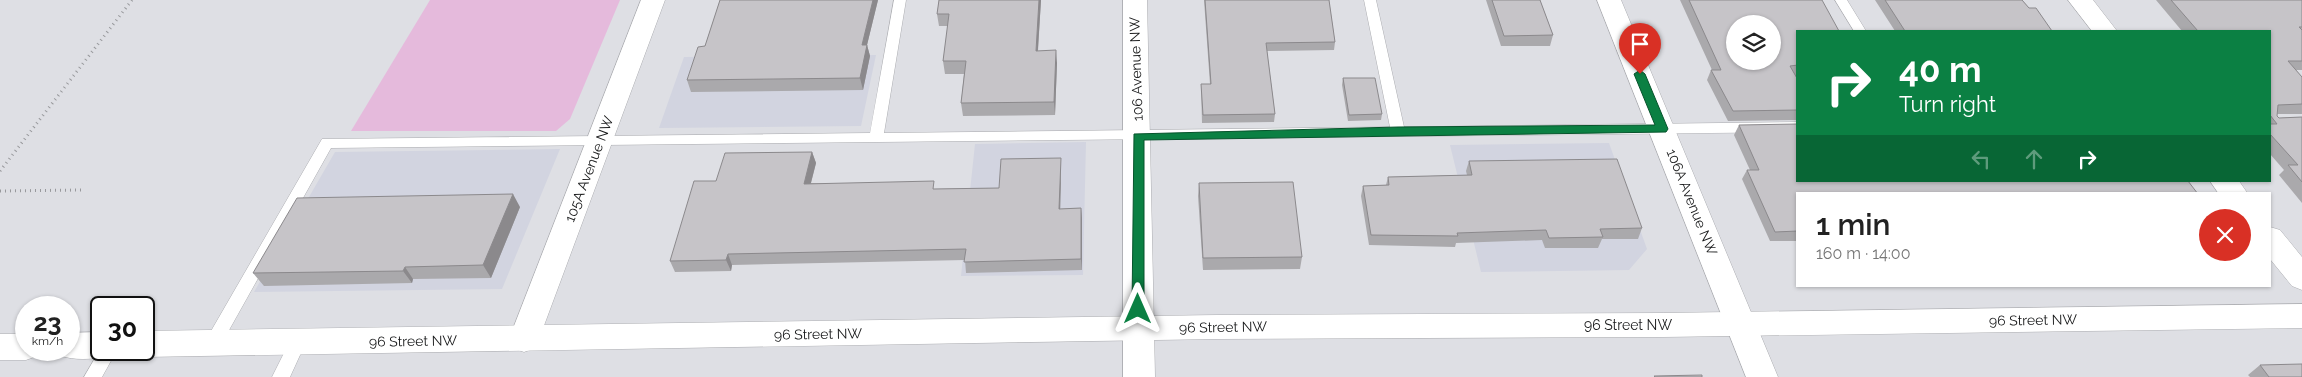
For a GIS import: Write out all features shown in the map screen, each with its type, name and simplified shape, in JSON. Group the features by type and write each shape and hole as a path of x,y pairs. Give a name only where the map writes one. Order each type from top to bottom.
{"street":[{"name":"105A Avenue NW","path":"524,339 653,0"},
{"name":"106 Avenue NW","path":"1134,0 1138,136 1139,377"},
{"name":"106A Avenue NW","path":"1610,0 1762,377"},
{"path":"2080,0 2104,30"},
{"path":"2225,182 2232,192"},
{"path":"2271,239 2302,278"},
{"name":"96 Street NW","path":"155,344 1138,328 1740,324 2302,316"},
{"path":"0,347 15,346"}],"lane":[{"path":"876,138 900,0"},
{"path":"1370,0 1398,131"},
{"path":"1841,0 1859,30"},
{"path":"213,343 327,143 1138,136 1796,127"},
{"path":"281,377 298,342"},
{"path":"93,377 102,361"}],"path":[{"path":"0,171 132,0"},
{"path":"0,191 81,190"}],"shaded area":[{"path":"430,0 620,0 570,119 556,131 351,131"},
{"path":"876,55 861,126 659,128 684,57"},
{"path":"1086,142 1083,275 961,276 975,144"},
{"path":"1609,143 1647,249 1629,270 1481,272 1450,145"},
{"path":"560,149 502,289 254,292 335,152"}],"building":[{"path":"720,0 873,0 862,45 867,45 860,78 687,80 698,47 705,46"},
{"path":"939,0 1039,0 1036,51 1056,50 1054,102 961,103 966,61 943,61 949,14 937,14"},
{"path":"1205,0 1329,0 1335,42 1266,43 1275,114 1203,115 1201,84 1211,84"},
{"path":"1492,0 1540,0 1553,35 1504,36"},
{"path":"1689,0 1822,0 1838,30 1796,30 1796,65 1790,66 1796,76 1796,110 1733,111 1711,70 1721,70"},
{"path":"1885,0 2022,0 2029,8 2036,8 2051,30 1904,30"},
{"path":"2171,0 2302,0 2302,27 2299,27 2302,30 2302,61 2288,61 2302,77 2302,104 2278,105 2277,116 2279,118 2302,117 2302,182 2288,165 2298,165 2271,135 2271,124 2277,124 2271,116 2271,30 2197,30"},
{"path":"1343,78 1375,78 1382,114 1349,115"},
{"path":"1796,124 1796,182 2189,182 2196,192 1796,192 1796,231 1775,232 1747,170 1759,170 1739,125"},
{"path":"812,152 804,184 934,181 933,189 999,188 1001,159 1061,158 1059,209 1081,208 1081,259 964,262 966,249 728,254 726,260 670,261 694,181 716,181 725,153"},
{"path":"1617,159 1642,228 1600,229 1603,237 1549,238 1546,230 1457,233 1458,236 1371,235 1363,186 1389,185 1388,177 1472,175 1469,161"},
{"path":"1293,182 1302,257 1203,258 1199,183"},
{"path":"513,194 483,265 405,267 403,271 253,273 297,198"},
{"path":"2302,364 2302,377 2269,377 2260,365"},
{"path":"1702,375 1702,377 1654,376"}],"route":[{"path":"1138,309 1138,136 1398,131 1662,129 1640,74"}]}
